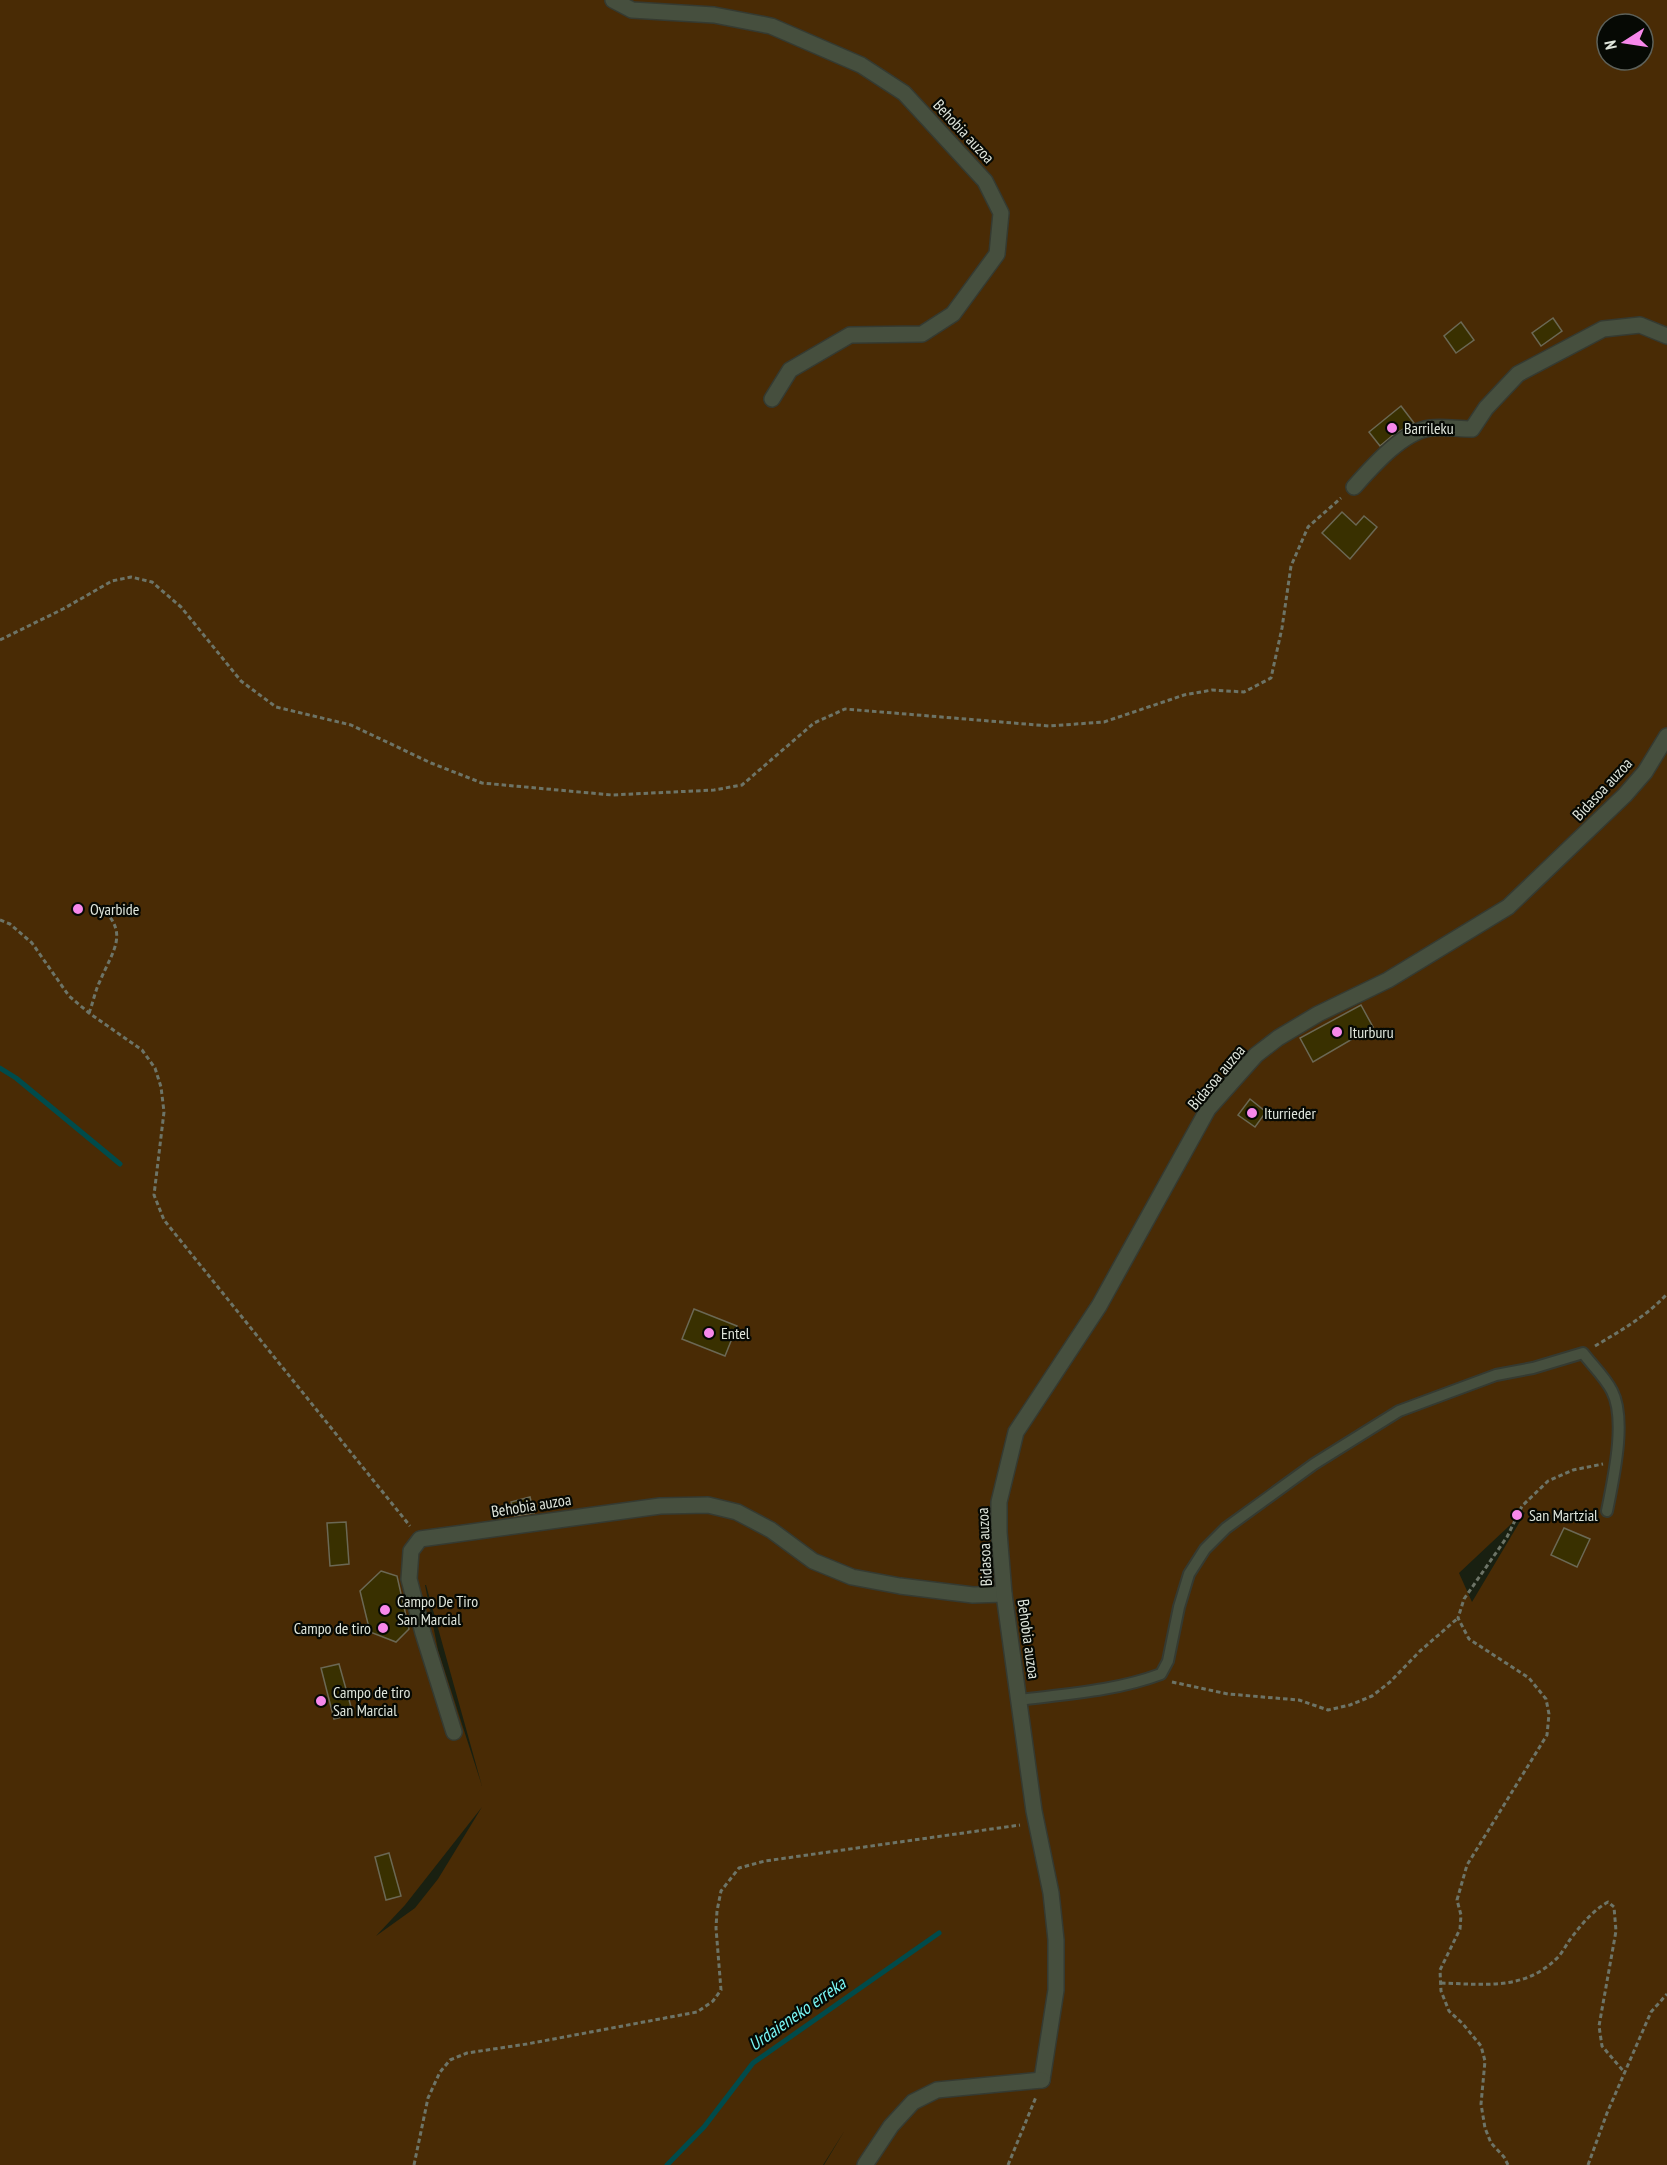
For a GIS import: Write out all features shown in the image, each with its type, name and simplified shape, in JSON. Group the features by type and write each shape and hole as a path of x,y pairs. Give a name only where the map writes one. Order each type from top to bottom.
{"street":[{"name":"Behobia auzoa","path":"613,0 632,10 714,15 771,26 861,65 904,93 985,181 1001,213 997,254 953,314 922,334 850,335 790,370 772,399"},
{"path":"1354,487 1377,462 1413,433 1430,428 1472,429 1486,408 1518,375 1603,329 1640,325 1667,336"},
{"name":"Bidasoa auzoa","path":"1004,1594 999,1502 1016,1432 1099,1306 1208,1109 1256,1055 1278,1038 1318,1014 1388,980 1509,907 1626,795 1645,772 1667,736"},
{"name":"Behobia auzoa","path":"420,1539 660,1506 708,1504 737,1512 771,1530 813,1561 852,1577 900,1586 963,1593 1004,1594 1036,1822 1051,1893 1056,1940 1056,1990 1042,2080"},
{"path":"420,1539 411,1551 408,1579 454,1732"},
{"path":"865,2165 891,2126 913,2102 929,2094 937,2091 1042,2080"}],"lane":[{"path":"1019,1700 1140,1682 1161,1674 1168,1661 1179,1607 1189,1574 1205,1549 1226,1528 1314,1464 1399,1411 1496,1375 1533,1368 1583,1353 1612,1390 1616,1402 1617,1463 1608,1511"}],"path":[{"path":"0,640 63,609 112,581 131,577 152,582 181,607 241,681 276,707 351,725 431,763 482,783 612,795 714,790 742,785 814,723 845,709 1049,726 1104,722 1184,695 1212,690 1244,692 1271,678 1282,628 1291,566 1308,527 1354,487"},
{"path":"89,1013 100,981 112,957 117,935 111,916 98,905"},
{"path":"0,920 10,924 32,943 69,996 142,1050 154,1068 161,1088 164,1112 154,1195 164,1220 420,1539"},
{"path":"1583,1353 1630,1325 1667,1294"},
{"path":"1161,1674 1172,1681 1204,1689 1228,1694 1299,1700 1328,1710 1350,1705 1372,1696 1458,1618 1464,1599 1507,1537 1522,1506 1548,1481 1573,1470 1617,1463"},
{"path":"1458,1618 1469,1639 1529,1678 1546,1699 1549,1714 1547,1734 1467,1865 1457,1900 1461,1914 1460,1929 1440,1970 1441,1991 1449,2011 1481,2046 1485,2061 1482,2104 1485,2128 1491,2143 1508,2165"},
{"path":"414,2165 428,2098 440,2072 450,2060 467,2053 697,2013 712,2001 721,1990 717,1911 721,1892 738,1868 765,1861 1036,1822"},
{"path":"1441,1983 1508,1984 1533,1975 1556,1959 1576,1931 1597,1908 1608,1902 1614,1907 1616,1931 1599,2026 1602,2046 1625,2073"},
{"path":"1588,2165 1607,2114 1651,2012 1667,1994"},
{"path":"1008,2165 1042,2080"}],"shaded area":[{"path":"0,0 1667,0 1667,2165 824,2165 845,2130 823,2165 0,2165","holes":["1525,1513 1472,1602 1459,1573","426,1585 482,1786 438,1650","482,1807 438,1879 415,1908 376,1936 405,1905"]}],"building":[{"path":"1553,318 1562,331 1541,346 1532,333"},
{"path":"1461,322 1474,340 1456,353 1444,336"},
{"name":"Barrileku","path":"1401,406 1414,423 1393,435 1380,446 1369,432"},
{"path":"1342,512 1356,525 1364,516 1377,527 1350,559 1322,533"},
{"name":"Iturburu","path":"1361,1005 1373,1027 1313,1062 1300,1038"},
{"name":"Iturrieder","path":"1250,1099 1266,1112 1255,1127 1238,1115"},
{"name":"Entel","path":"694,1309 737,1326 725,1356 682,1339"},
{"path":"530,1497 534,1513 515,1516 511,1502"},
{"path":"346,1522 349,1564 330,1566 327,1523"},
{"path":"1564,1528 1590,1539 1577,1567 1551,1555"},
{"name":"Campo De Tiro San Marcial","path":"381,1571 397,1576 409,1629 396,1642 370,1632 360,1591"},
{"path":"339,1664 353,1714 334,1719 321,1668"},
{"path":"389,1853 401,1896 386,1900 375,1857"}],"waterway":[{"path":"0,1068 16,1078 120,1164"},
{"name":"Urdaieneko erreka","path":"667,2165 704,2127 753,2063 939,1933"}],"place":[{"name":"Barrileku","path":"1392,428"},
{"name":"Oyarbide","path":"78,909"},
{"name":"Iturburu","path":"1337,1032"},
{"name":"Iturrieder","path":"1252,1113"},
{"name":"Entel","path":"709,1333"},
{"name":"San Martzial","path":"1517,1515"},
{"name":"Campo De Tiro San Marcial","path":"385,1610"},
{"name":"Campo de tiro","path":"383,1628"},
{"name":"Campo de tiro San Marcial","path":"321,1701"}]}
